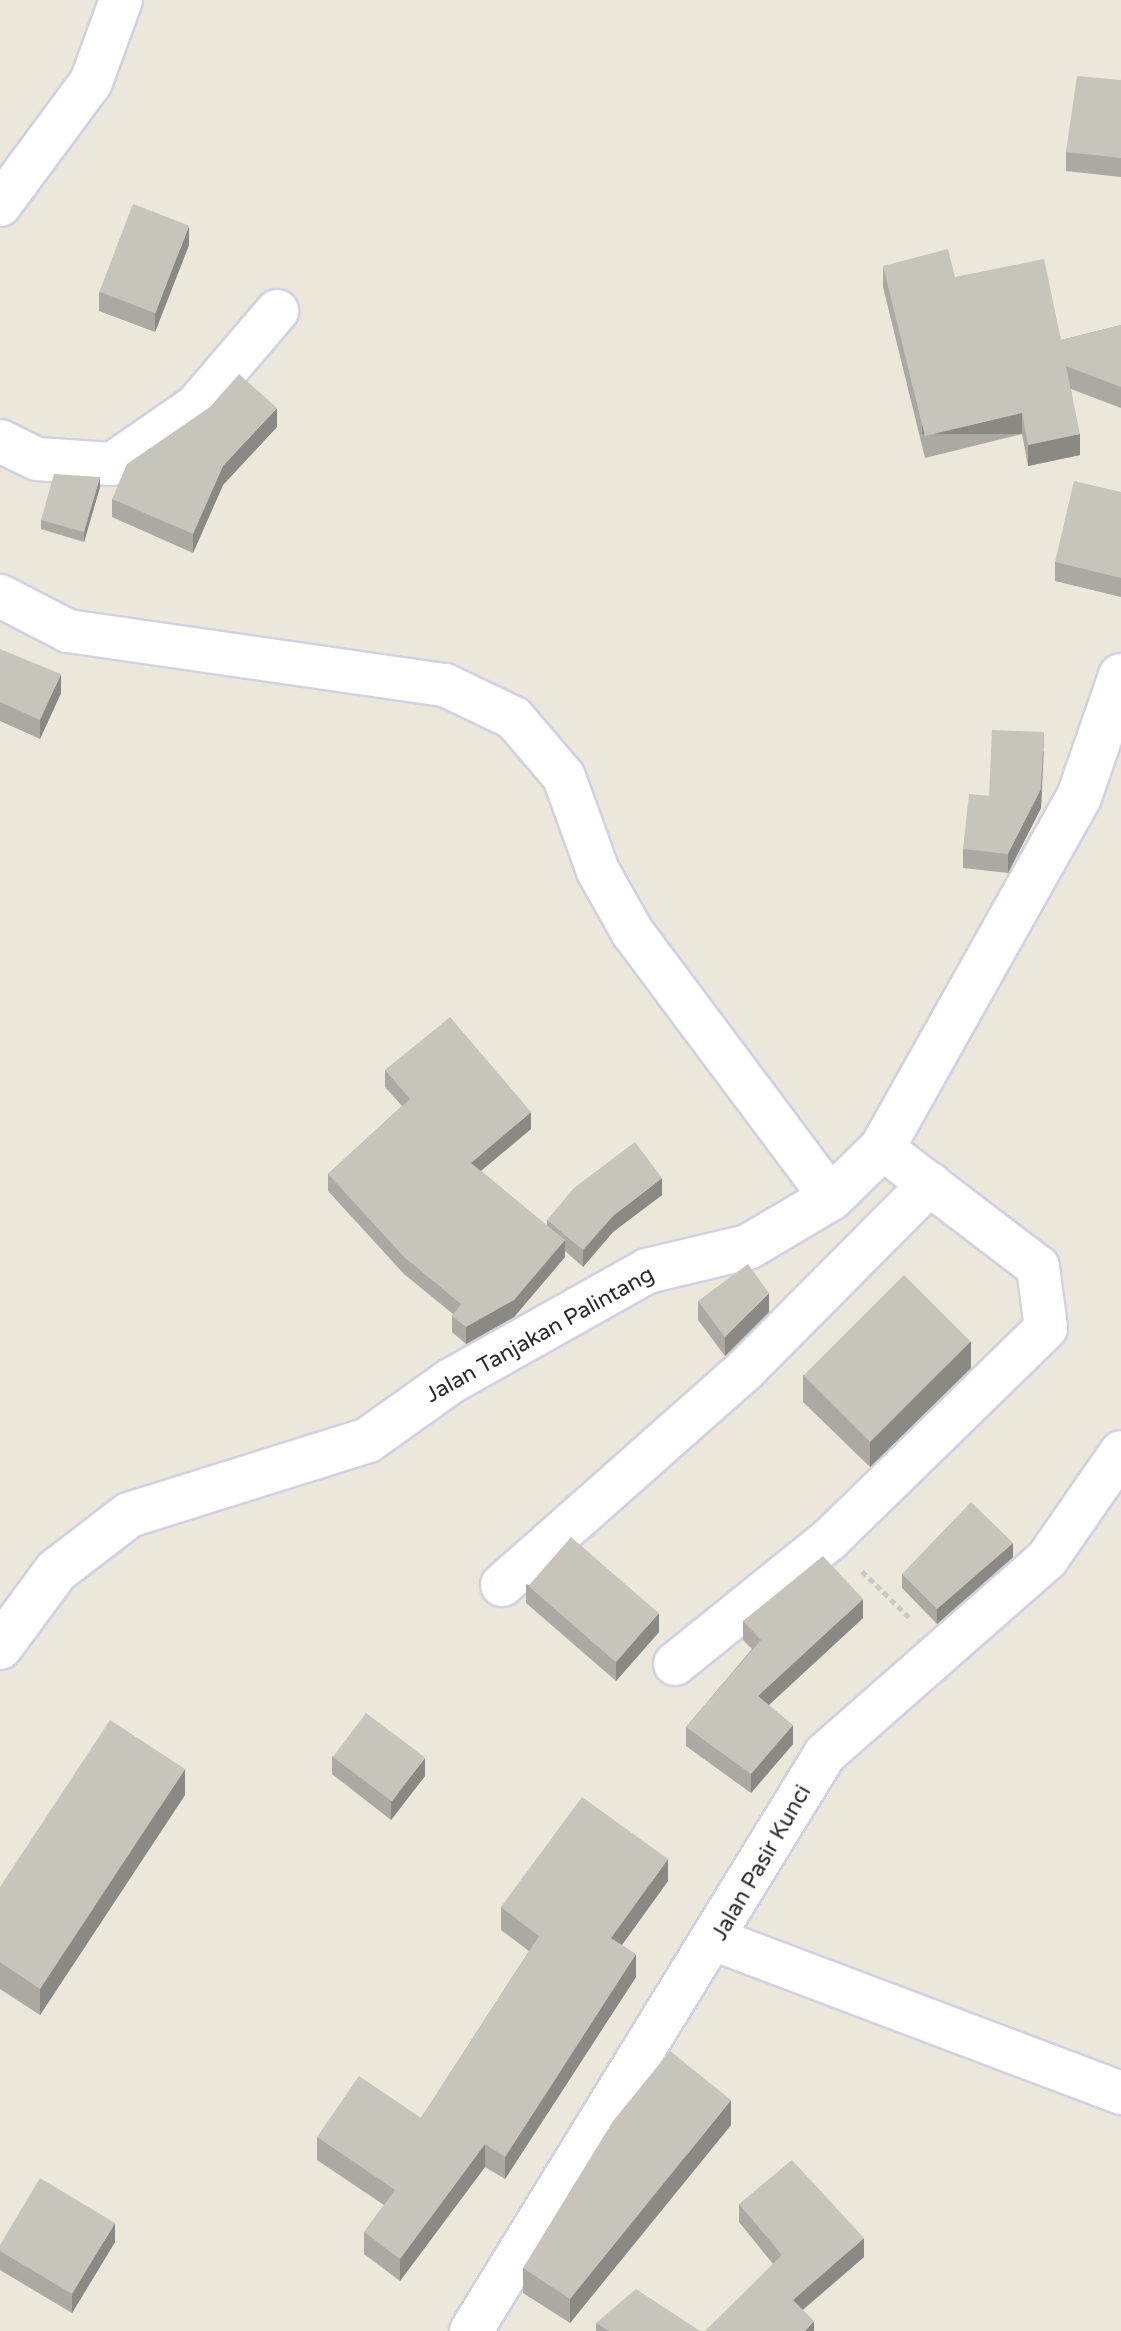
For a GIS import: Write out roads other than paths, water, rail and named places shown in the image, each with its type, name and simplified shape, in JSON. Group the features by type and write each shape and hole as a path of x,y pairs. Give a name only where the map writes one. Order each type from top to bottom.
{"street":[{"path":"0,205 91,82 121,0"},
{"path":"0,441 37,459 112,464 196,406 277,311"},
{"path":"0,596 68,631 445,685 514,718 564,777 598,871 633,933 831,1198"},
{"name":"Jalan Tanjakan Palintang","path":"0,1647 56,1571 129,1515 368,1440 451,1381 647,1271 748,1247 831,1198 882,1148 1079,797 1121,676"},
{"path":"675,1664 830,1539 1046,1328 1038,1267 882,1148"},
{"path":"502,1585 744,1371 930,1184"},
{"name":"Jalan Pasir Kunci","path":"471,2331 716,1940 825,1754 893,1689 946,1653 1047,1559 1121,1452"},
{"path":"716,1940 1121,2093"}]}
